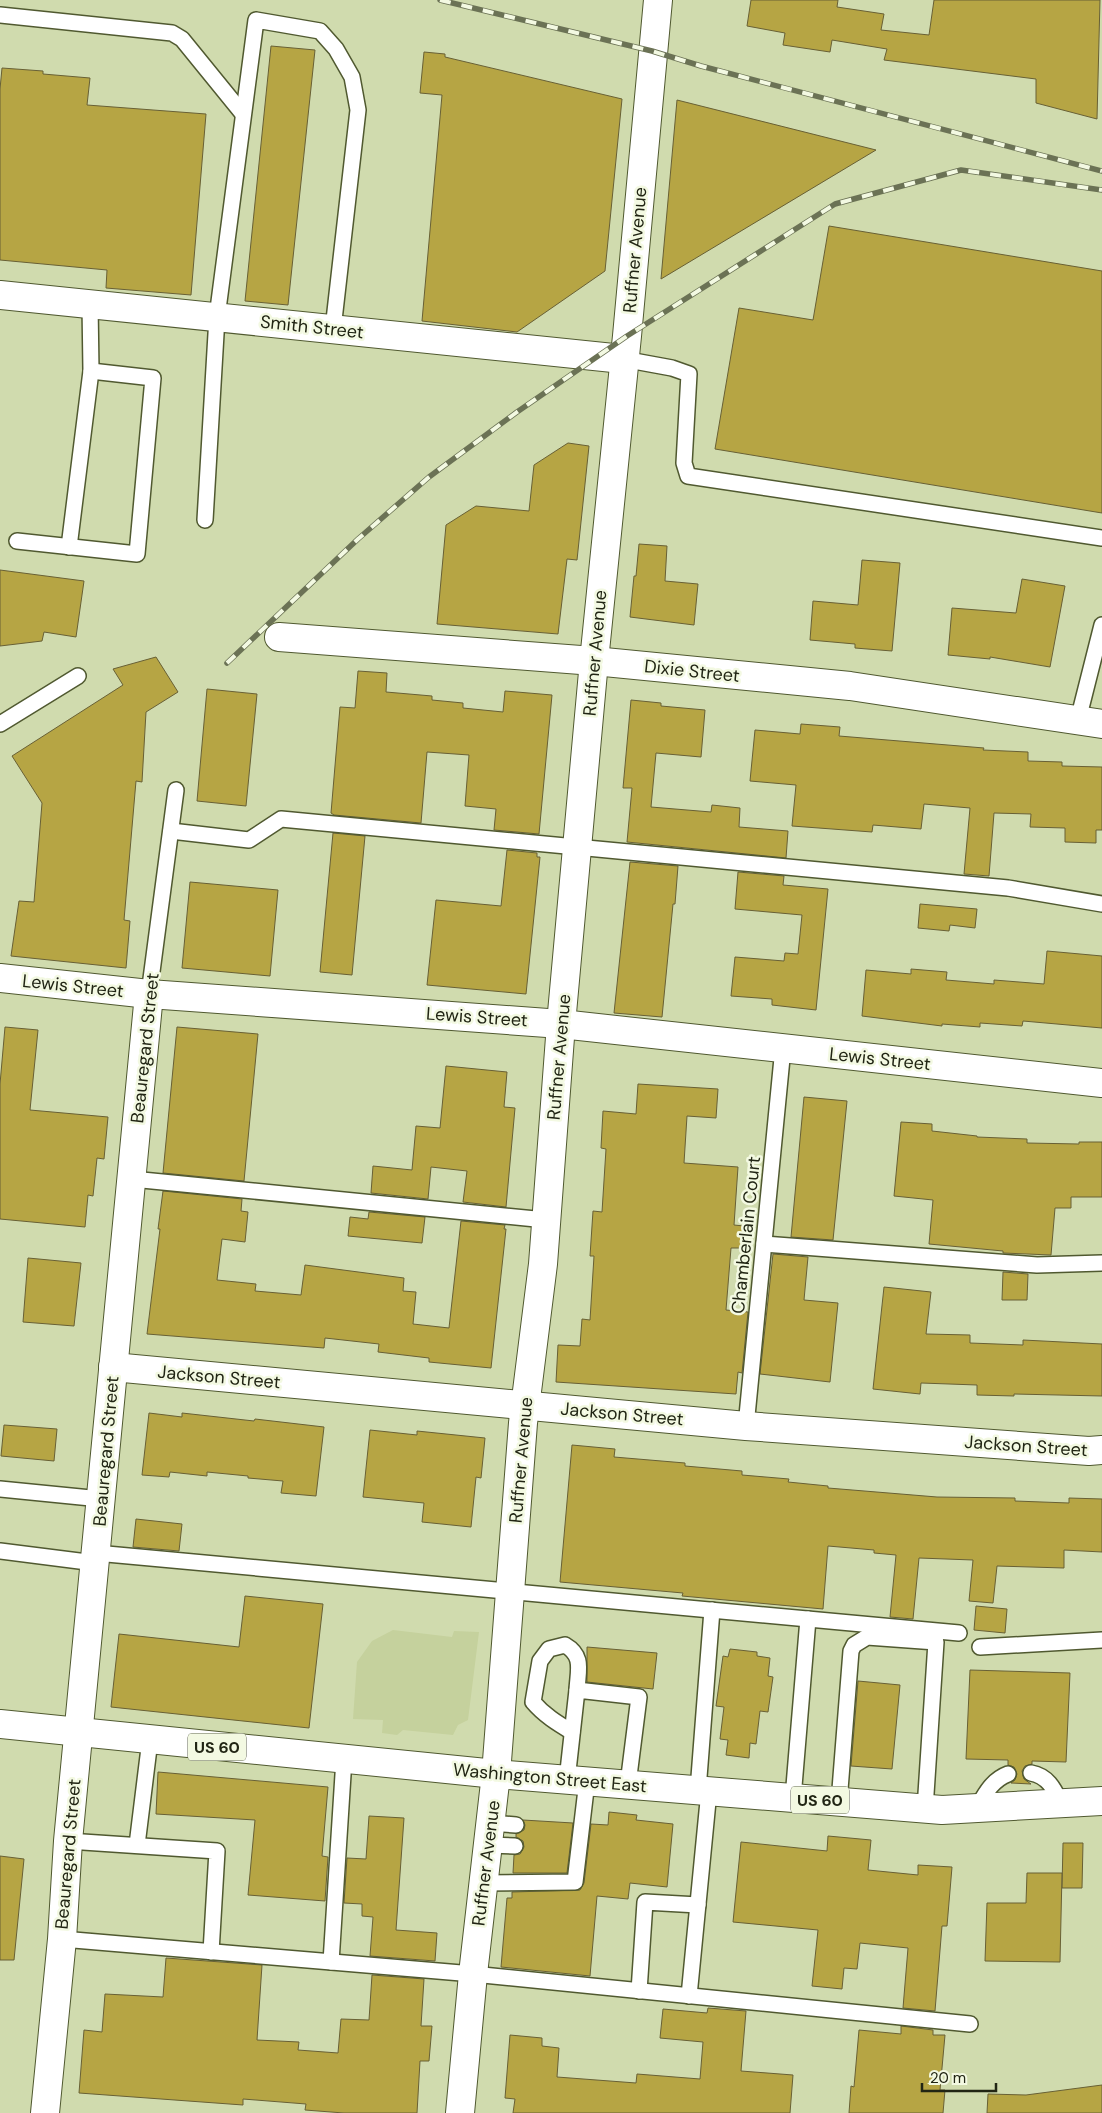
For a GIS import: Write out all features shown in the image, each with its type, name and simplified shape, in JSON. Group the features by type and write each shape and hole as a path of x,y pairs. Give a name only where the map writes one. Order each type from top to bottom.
{"street":[{"name":"Ruffner Avenue","path":"460,2113 484,1883 498,1831 496,1774 525,1406 543,1264 561,1024 577,846 658,0"},
{"name":"Smith Street","path":"0,295 623,359"},
{"name":"Dixie Street","path":"279,637 594,661 850,686 1090,722"},
{"name":"Lewis Street","path":"0,978 149,994 561,1024 1102,1083"},
{"name":"Beauregard Street","path":"45,2113 62,1939 68,1841 149,994"},
{"name":"Jackson Street","path":"113,1367 746,1426 1089,1451 1102,1450"},
{"name":"Washington Street East","path":"0,1724 496,1774 925,1809 942,1810 1102,1801"}],"lane":[{"path":"0,15 172,33 182,39 243,114"},
{"path":"205,520 218,317 256,20 320,31 336,49 352,77 358,110 333,329"},
{"path":"69,547 91,371 90,304"},
{"path":"623,359 672,368 689,374 684,464 688,476 1102,538"},
{"path":"17,541 138,554 153,378 91,371"},
{"path":"1090,722 1102,625"},
{"path":"0,724 78,676"},
{"name":"Beauregard Street","path":"149,994 176,790"},
{"path":"171,831 249,840 281,818 1008,888 1102,904"},
{"name":"Chamberlain Court","path":"746,1426 783,1048"},
{"path":"132,1179 546,1220"},
{"path":"764,1244 1037,1265 1102,1264"},
{"path":"0,1489 101,1499"},
{"path":"0,1551 510,1591 959,1634"},
{"path":"689,1996 698,1905 712,1610"},
{"path":"793,1798 808,1619"},
{"path":"839,1802 851,1651 854,1645 867,1637 936,1642 925,1809"},
{"path":"980,1647 1102,1640"},
{"path":"484,1883 575,1882 574,1848 577,1781 572,1732 579,1658 574,1650 565,1645 550,1649 540,1661 533,1702 548,1717 572,1732"},
{"path":"577,1690 639,1697 628,1784"},
{"path":"137,1845 150,1740"},
{"path":"331,1962 344,1759"},
{"path":"1031,1773 1038,1774 1052,1786 1061,1804"},
{"path":"977,1808 996,1780 1008,1774"},
{"path":"498,1831 515,1846"},
{"path":"68,1841 217,1850 211,1952"},
{"path":"639,1991 645,1902 698,1905"},
{"path":"62,1939 473,1974 970,2024"}],"shaded area":[{"path":"393,1630 452,1637 454,1631 479,1632 468,1720 458,1725 453,1735 403,1730 397,1735 382,1733 383,1720 353,1719 357,1662 372,1641"}],"building":[{"path":"751,0 838,0 837,7 884,14 881,30 929,35 934,0 1100,0 1097,119 1036,103 1036,79 884,60 887,49 832,40 830,52 783,45 785,33 747,26"},
{"path":"271,46 315,50 288,305 245,301"},
{"path":"424,52 445,54 445,57 622,99 605,271 517,332 422,321 442,95 420,93"},
{"path":"2,68 43,71 43,74 90,78 87,105 206,114 191,295 106,288 107,270 0,260 0,89"},
{"path":"677,100 876,150 661,279"},
{"path":"829,226 1102,271 1102,513 715,449 739,308 813,320"},
{"path":"568,443 589,446 577,560 567,559 558,634 437,624 446,525 476,506 529,511 534,465"},
{"path":"639,544 667,546 665,581 698,584 694,625 630,617"},
{"path":"862,560 900,563 892,651 855,648 855,644 810,640 813,601 858,605"},
{"path":"0,570 84,581 76,637 44,632 42,641 0,646"},
{"path":"1022,579 1065,586 1050,667 990,657 990,659 948,655 952,608 1016,613"},
{"path":"156,657 178,692 146,712 142,782 136,781 124,920 130,921 126,968 11,956 19,901 34,902 42,803 12,756 123,685 113,669"},
{"path":"358,671 387,673 386,692 432,696 432,700 463,703 463,708 503,712 505,691 552,695 539,834 494,830 496,809 465,806 469,755 427,752 421,823 334,815 331,813 340,707 355,708"},
{"path":"207,689 257,694 246,806 197,801"},
{"path":"631,700 661,703 661,706 705,710 701,757 656,753 651,807 711,812 712,805 740,808 739,827 788,831 786,858 627,842 632,788 623,788"},
{"path":"801,724 840,727 839,736 984,748 983,750 1028,752 1028,761 1062,762 1062,766 1102,767 1102,830 1096,830 1096,843 1065,842 1065,828 1030,827 1031,814 994,813 989,876 964,874 970,808 924,804 921,829 873,825 872,832 792,826 796,785 750,781 755,730 800,734"},
{"path":"333,833 365,836 352,975 320,972"},
{"path":"507,850 537,853 537,857 540,857 526,994 427,985 436,900 501,906"},
{"path":"630,862 678,866 662,1017 614,1013"},
{"path":"738,872 784,876 783,885 828,889 816,1010 772,1005 772,999 731,996 735,957 784,961 785,953 798,954 802,915 735,909"},
{"path":"190,882 278,890 270,976 182,968"},
{"path":"920,904 977,909 975,928 950,925 949,931 918,928"},
{"path":"1047,951 1102,956 1102,1028 1023,1021 1022,1026 980,1023 980,1027 942,1024 942,1026 862,1016 866,970 911,974 911,969 947,972 946,980 994,984 994,980 1044,984"},
{"path":"5,1027 38,1030 30,1110 108,1117 104,1159 97,1158 93,1196 88,1195 85,1227 0,1219 0,1084"},
{"path":"177,1027 258,1034 244,1181 163,1173"},
{"path":"446,1066 507,1072 504,1107 515,1108 506,1207 463,1202 467,1171 431,1167 428,1199 371,1193 373,1166 412,1170 416,1126 440,1128"},
{"path":"638,1084 718,1089 716,1118 687,1116 684,1163 738,1167 734,1225 744,1226 742,1248 731,1248 726,1310 748,1312 742,1373 738,1372 736,1394 556,1382 558,1345 580,1346 582,1319 590,1320 594,1256 590,1256 593,1211 602,1212 606,1149 601,1148 603,1111 636,1114"},
{"path":"804,1097 847,1101 833,1240 791,1237"},
{"path":"901,1122 932,1124 932,1131 977,1137 1027,1139 1027,1143 1079,1144 1079,1142 1102,1142 1102,1197 1071,1197 1071,1208 1055,1208 1051,1255 1003,1253 1003,1251 929,1244 933,1200 894,1196"},
{"path":"163,1191 242,1199 241,1211 248,1212 245,1242 222,1239 217,1280 256,1284 255,1291 301,1295 305,1265 404,1278 403,1291 416,1292 413,1324 449,1328 461,1221 505,1225 491,1368 429,1362 429,1358 378,1352 379,1344 325,1338 324,1348 147,1334"},
{"path":"369,1212 425,1217 422,1243 348,1236 350,1217 368,1219"},
{"path":"773,1254 808,1257 804,1300 838,1303 830,1382 760,1374"},
{"path":"28,1258 81,1263 74,1326 23,1322"},
{"path":"1003,1272 1028,1274 1027,1300 1002,1300"},
{"path":"884,1287 931,1292 926,1334 970,1335 970,1343 1023,1345 1023,1340 1102,1344 1102,1396 977,1395 977,1385 921,1383 920,1394 873,1389"},
{"path":"149,1413 182,1417 182,1413 324,1427 316,1496 281,1493 283,1481 248,1478 248,1476 207,1472 207,1476 170,1472 169,1477 142,1475"},
{"path":"4,1425 57,1429 54,1461 1,1456"},
{"path":"370,1430 417,1435 417,1431 485,1438 481,1478 476,1477 471,1527 422,1522 424,1503 363,1497"},
{"path":"572,1445 615,1449 614,1457 685,1463 685,1466 742,1471 742,1475 789,1479 788,1482 828,1486 828,1488 937,1497 1015,1498 1015,1501 1069,1503 1069,1498 1102,1499 1102,1552 1064,1550 1064,1568 997,1566 993,1603 969,1601 973,1560 919,1558 913,1619 890,1617 896,1555 874,1553 874,1550 828,1546 823,1609 682,1596 683,1593 560,1582"},
{"path":"136,1519 182,1524 179,1551 133,1547"},
{"path":"245,1596 323,1604 309,1728 111,1707 119,1634 239,1647"},
{"path":"976,1606 1007,1609 1005,1633 974,1630"},
{"path":"587,1647 657,1653 653,1689 587,1682"},
{"path":"730,1649 757,1652 757,1656 770,1658 768,1676 773,1677 768,1712 760,1711 756,1744 750,1743 749,1758 726,1755 728,1740 720,1739 724,1707 716,1706 723,1656 728,1657"},
{"path":"970,1670 1070,1673 1066,1762 1032,1761 1032,1764 1025,1766 1022,1771 1024,1779 1031,1784 1011,1783 1015,1780 1017,1774 1014,1767 1008,1765 1008,1760 966,1759"},
{"path":"858,1681 900,1685 892,1769 851,1766"},
{"path":"158,1772 328,1787 322,1856 328,1857 325,1901 248,1895 255,1820 156,1814"},
{"path":"609,1812 637,1815 636,1820 673,1824 667,1887 630,1883 628,1899 597,1896 590,1976 501,1967 507,1898 512,1898 512,1892 580,1890 584,1883 591,1824 608,1825"},
{"path":"369,1816 404,1818 396,1930 437,1933 435,1961 370,1956 373,1917 362,1916 362,1904 344,1903 347,1858 366,1859"},
{"path":"523,1820 573,1823 567,1873 513,1873 514,1855 520,1854 524,1847 523,1841 516,1837 516,1834 524,1830"},
{"path":"828,1836 871,1840 868,1870 918,1875 918,1865 952,1867 947,1926 942,1926 935,2011 903,2008 908,1948 860,1943 857,1969 844,1968 842,1989 812,1986 818,1930 733,1922 741,1842 827,1851"},
{"path":"1063,1843 1083,1843 1082,1888 1062,1888"},
{"path":"0,1856 24,1859 14,1960 0,1960"},
{"path":"1027,1873 1062,1873 1060,1962 985,1961 987,1903 1026,1903"},
{"path":"166,1958 262,1965 257,2040 299,2042 298,2050 338,2053 341,2019 369,2020 372,1975 424,1979 421,2026 432,2026 429,2061 420,2061 417,2113 344,2113 305,2110 306,2104 243,2099 243,2105 79,2093 84,2030 102,2032 105,1994 163,1997"},
{"path":"708,2008 746,2011 741,2071 793,2075 790,2113 513,2113 515,2099 505,2098 510,2035 542,2038 542,2046 559,2048 557,2077 636,2083 637,2074 700,2079 703,2042 660,2038 663,2009 707,2013"},
{"path":"901,2026 933,2030 933,2035 945,2035 940,2090 945,2090 943,2113 849,2113 851,2086 854,2087 859,2030 901,2034"},
{"path":"1102,2085 1102,2113 987,2113 988,2094 1026,2095"}],"railway":[{"path":"440,0 652,51 701,66 1102,171"},
{"path":"227,663 358,539 429,477 517,412 627,336 835,204 961,170 1102,190"}]}
